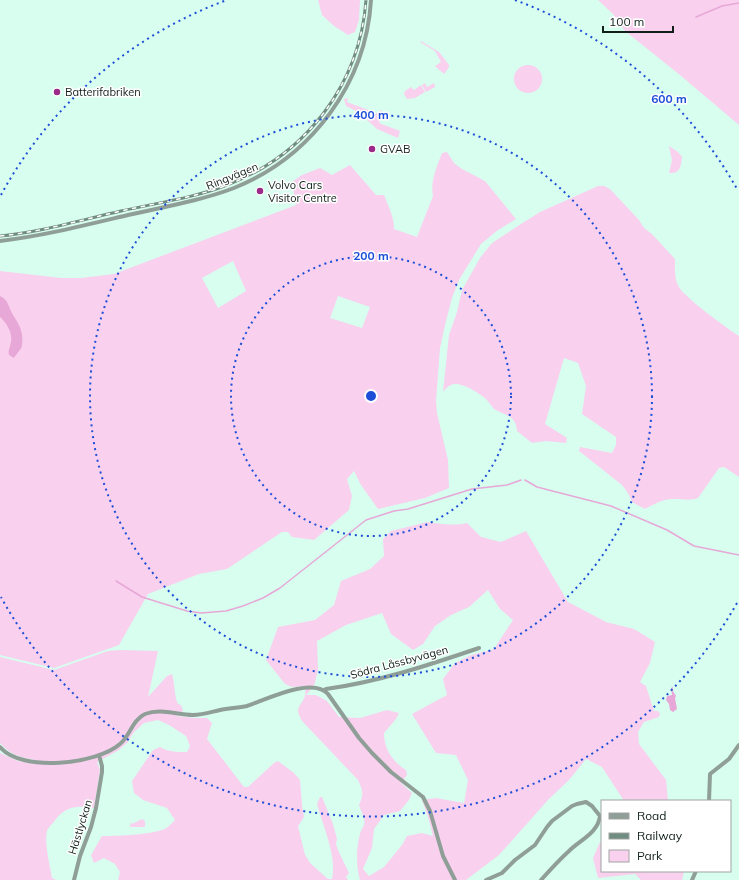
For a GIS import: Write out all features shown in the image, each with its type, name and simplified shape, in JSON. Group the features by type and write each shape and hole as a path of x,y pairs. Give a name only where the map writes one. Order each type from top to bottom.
{"street":[{"name":"Ringvägen","path":"0,241 41,234 205,197 244,183 273,168 291,155 310,137 329,116 340,98 351,79 362,48 371,0"},
{"name":"Södra Låssbyvägen","path":"0,747 11,756 38,763 60,762 99,755 122,743 141,717 154,712 198,715 246,706 284,692 316,688 324,690 350,686 426,666 479,648"},
{"path":"324,690 372,754 391,772 422,797 430,811 443,856 455,880"},
{"path":"709,800 710,774 729,759 739,745"},
{"name":"Hästlyckan","path":"74,880 80,856 91,827 96,808 102,772 99,755"},
{"path":"486,880 502,873 515,860 535,845 547,827 564,812 577,804 586,802 600,816 596,828 588,837 572,848 541,880"}],"green space":[{"path":"318,0 360,0 359,20 355,32 348,35 334,26 322,15"},
{"path":"598,0 739,0 739,125 625,31 613,14"},
{"path":"421,41 439,52 449,65 444,74 435,66 441,62 435,51 420,42"},
{"path":"528,65 538,69 542,79 538,89 528,93 518,89 514,79 518,69"},
{"path":"425,83 427,87 434,83 435,87 426,92 422,85"},
{"path":"421,85 425,92 415,98 407,99 404,94 405,91 411,87 414,90"},
{"path":"348,98 347,102 379,114 380,110 383,112 379,123 400,131 398,138 377,129 358,112 346,106 344,99"},
{"path":"669,146 678,152 682,157 680,168 673,173 669,173 672,160"},
{"path":"447,152 454,163 485,181 516,219 498,230 481,244 459,280 452,298 446,321 440,348 436,401 437,413 448,460 449,488 425,498 378,509 361,485 354,471 347,479 352,496 349,510 314,540 292,537 288,532 282,532 227,569 199,574 148,594 119,645 54,668 0,655 0,271 61,278 81,278 114,274 296,205 292,182 302,175 320,168 332,175 350,165 376,195 384,195 392,215 394,229 417,237 433,196 433,180 442,153","holes":["233,261 246,291 218,308 202,278","338,296 370,307 362,328 330,318"]},
{"path":"598,186 604,186 610,189 639,220 644,228 652,234 675,259 676,281 682,291 707,313 739,336 739,477 724,467 719,468 698,498 695,499 667,499 645,509 632,502 622,485 579,451 580,447 612,453 616,445 616,437 582,414 586,386 578,363 564,358 545,424 567,438 566,443 546,441 532,443 517,431 515,422 510,417 494,409 484,397 467,387 453,384 448,386 443,392 449,335 457,312 462,290 480,258 492,243 540,212"},
{"path":"427,522 452,525 467,523 481,537 501,542 526,531 568,602 606,622 634,629 655,642 650,663 640,682 646,686 654,711 658,711 660,714 659,717 644,722 638,732 639,744 666,780 668,800 623,800 602,767 586,759 569,780 548,800 499,855 466,880 360,880 357,863 357,851 364,821 359,805 362,798 360,784 358,780 302,721 298,710 305,696 305,686 292,687 285,684 266,660 278,627 315,620 334,605 341,581 370,569 384,556 383,539 391,531","holes":["488,590 500,609 513,620 494,649 471,655 455,663 443,679 447,695 412,714 436,753 456,755 468,780 464,803 436,798 422,800 433,836 422,833 407,836 402,845 384,867 369,876 363,869 372,848 374,829 384,815 400,811 409,800 412,793 401,783 407,775 406,770 393,759 387,749 384,739 384,733 399,713 387,710 360,718 339,717 327,701 316,695 306,695 314,686 318,670 317,641 346,625 382,613 391,634 413,650 423,644 435,626 451,615 469,607"]},
{"path":"108,651 158,651 148,697 167,676 172,674 177,701 178,704 181,705 183,711 176,716 207,718 212,723 207,739 244,787 248,787 278,761 294,773 300,780 304,817 298,826 305,855 311,864 328,879 332,879 333,860 329,841 317,804 320,797 322,797 333,824 338,850 349,873 346,877 348,880 118,880 120,872 115,864 104,858 94,863 91,855 102,836 155,832 168,827 175,820 167,808 143,800 134,793 132,781 153,750 160,747 170,751 187,752 190,746 186,736 158,720 144,723 134,732 127,743 119,750 97,762 100,770 94,808 70,808 61,813 48,829 46,842 52,878 56,880 0,880 0,753 18,761 34,764 36,760 16,755 8,751 0,743 0,657 54,670"},
{"path":"142,819 145,821 145,827 130,827 131,822 132,824"},
{"path":"601,842 601,872 684,872 682,880 641,880 635,874 598,878 593,858"}],"shaded area":[{"path":"0,296 8,303 22,335 22,347 14,358 9,355 11,342 10,330 0,317"},
{"path":"673,687 673,691 676,696 677,709 673,712 670,710 669,704 666,700 667,696 672,695 671,688"}],"waterway":[{"path":"696,17 722,6 739,3"},
{"path":"116,581 142,597 187,611 201,613 226,611 263,598 280,588 366,520 394,511 408,509 472,489 507,485 521,480"},
{"path":"525,480 537,487 611,506 667,530 694,546 739,555"}],"railway":[{"path":"0,236 46,229 188,197 214,190 255,172 281,155 304,135 324,113 340,88 353,60 362,31 366,0"}],"place":[{"name":"Batterifabriken","path":"57,92"},
{"name":"GVAB","path":"372,149"},
{"name":"Volvo Cars Visitor Centre","path":"260,191"}]}
